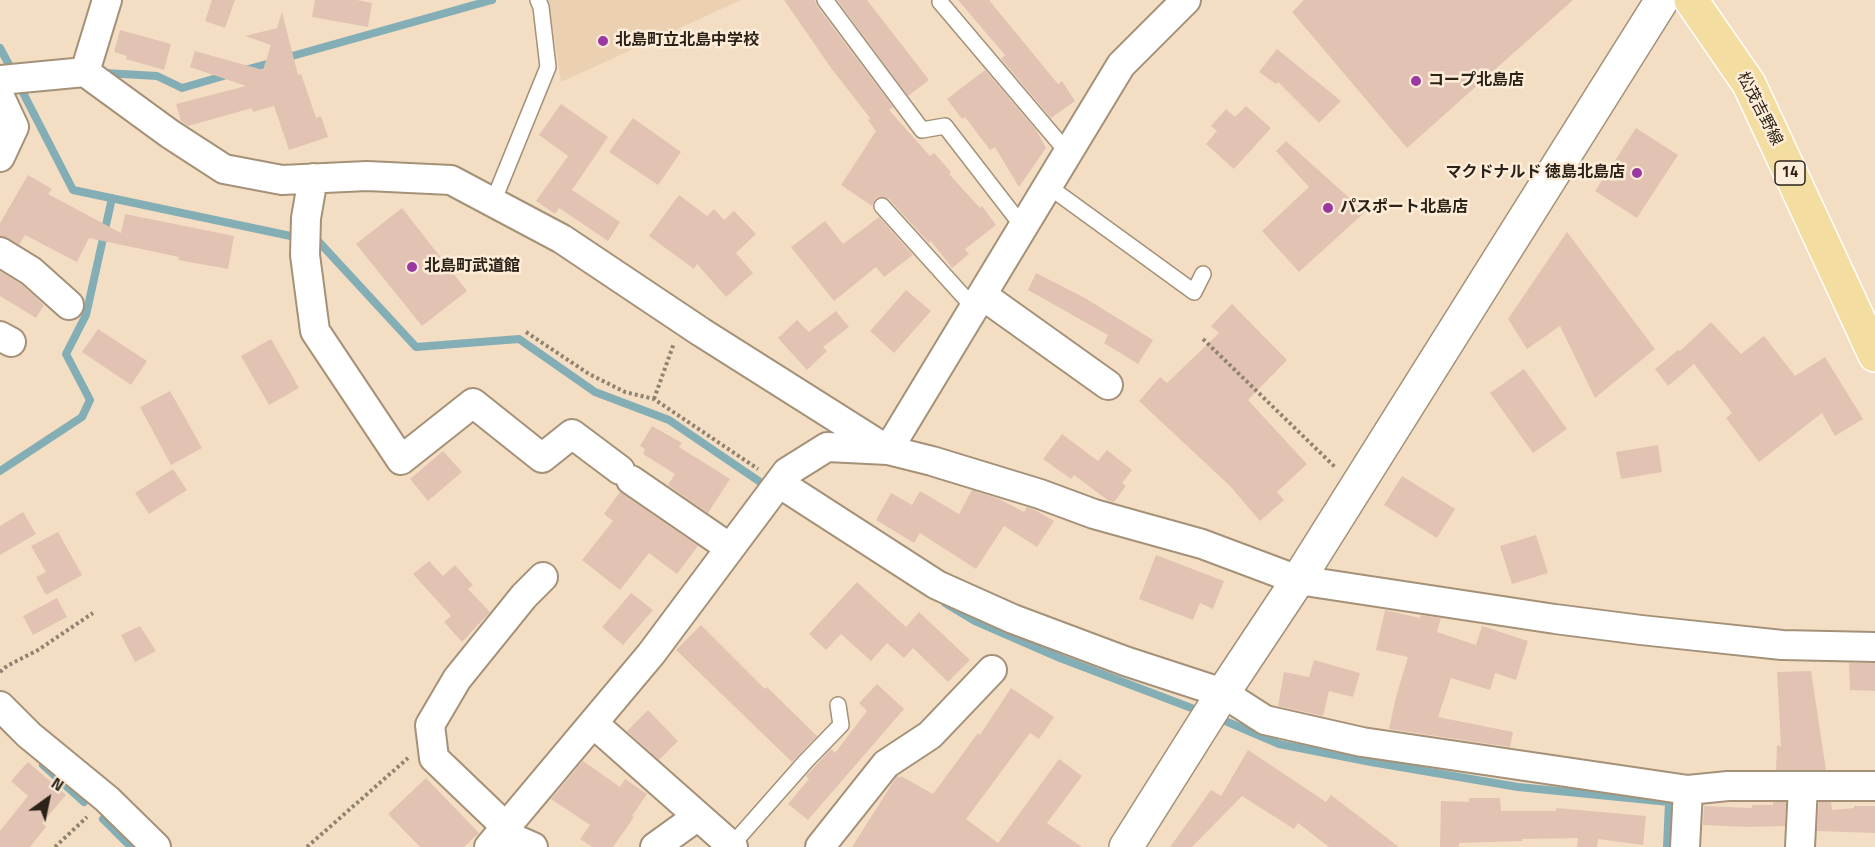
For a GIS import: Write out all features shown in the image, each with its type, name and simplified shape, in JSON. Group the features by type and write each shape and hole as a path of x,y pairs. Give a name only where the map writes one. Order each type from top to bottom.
{"main road":[{"name":"松茂吉野線","path":"1691,0 1749,84 1875,355"}],"street":[{"path":"85,72 107,0"},
{"path":"888,450 1121,65 1186,0"},
{"path":"1126,847 1298,580 1662,0"},
{"path":"0,80 85,72 170,134 224,169 282,180 367,176 451,180 562,239 682,319 888,450"},
{"path":"0,98 14,127 0,157"},
{"path":"313,178 306,218 305,255 315,332 401,460 473,403 542,458 572,434 730,548"},
{"path":"0,252 31,270 69,305"},
{"path":"978,301 1108,385"},
{"path":"499,836 651,654 787,472 827,447 888,450 932,461 1094,513 1202,544 1298,580 1641,630 1782,645 1875,647"},
{"path":"779,483 938,585 1013,619 1125,661 1214,708 1362,742 1688,790 1728,786 1875,786"},
{"path":"533,847 499,836 434,758 430,725 457,679 524,596 543,578"},
{"path":"819,847 886,764 930,735 992,670"},
{"path":"0,706 29,735 107,799 156,847"},
{"path":"594,724 732,846"},
{"path":"1800,847 1803,786"},
{"path":"1685,847 1688,790"},
{"path":"655,847 698,816"}],"lane":[{"path":"493,202 548,67 541,7 538,0"},
{"path":"825,0 922,130 945,126 1023,227"},
{"path":"940,2 1068,153"},
{"path":"1048,186 1194,292 1203,274"},
{"path":"882,206 978,301"},
{"path":"732,846 806,761 841,725 838,705"}],"path":[{"path":"654,399 682,319"},
{"path":"526,332 589,374 625,392 654,399 779,483"},
{"path":"1203,339 1356,488"},
{"path":"0,672 93,613"},
{"path":"308,847 420,747 432,742"},
{"path":"55,847 107,799"}],"shaded area":[{"name":"北島町立北島中学校","path":"548,0 741,0 561,82"}],"building":[{"path":"212,0 235,0 225,28 205,21"},
{"path":"315,0 357,0 372,3 368,27 312,17"},
{"path":"784,0 815,0 817,6 893,107 889,110 930,156 934,153 951,172 949,174 980,208 982,206 996,225 965,249 969,254 952,268 931,241 929,243 889,199 879,197 875,199 872,206 841,185 876,131 868,120 870,118 831,68"},
{"path":"837,0 867,0 929,80 908,96"},
{"path":"958,0 989,0 1058,84 1062,81 1075,101 1051,118 1001,59 1005,55"},
{"name":"コープ北島店","path":"1304,0 1573,0 1407,148 1292,12"},
{"path":"282,12 298,75 301,74 316,118 321,116 328,137 289,150 274,106 253,112 252,108 188,126 181,121 176,104 246,86 190,67 195,51 263,70 271,45 245,36 277,28"},
{"path":"120,30 171,44 164,70 126,59 127,56 114,52"},
{"path":"1277,49 1341,101 1319,123 1278,82 1276,84 1259,72"},
{"path":"985,70 1036,130 1046,148 1019,187 995,147 990,150 965,117 962,119 947,99"},
{"path":"561,104 608,137 572,190 620,222 608,241 559,208 555,214 536,201 568,156 539,135"},
{"path":"1246,106 1271,128 1234,169 1206,144 1217,131 1211,126 1226,109 1235,117"},
{"path":"633,118 681,152 658,185 609,152"},
{"name":"マクドナルド 徳島北島店","path":"1636,128 1678,155 1637,218 1595,191"},
{"name":"パスポート北島店","path":"1286,141 1365,212 1299,272 1262,231 1309,187 1276,151"},
{"path":"28,175 52,189 48,194 121,233 125,214 234,236 228,269 178,260 179,257 89,238 77,262 25,235 19,245 0,236 0,223"},
{"path":"679,195 707,216 714,209 724,220 734,211 756,234 736,253 753,273 726,297 697,264 694,269 649,236"},
{"name":"北島町武道館","path":"402,208 467,291 422,326 356,244"},
{"path":"879,217 913,255 884,277 876,267 834,301 791,247 825,221 843,244"},
{"path":"1567,232 1655,349 1595,398 1560,326 1527,349 1508,319"},
{"path":"0,271 22,285 44,305 36,318 0,296"},
{"path":"1036,273 1085,298 1153,340 1138,364 1104,343 1108,335 1028,290"},
{"path":"906,290 931,311 894,353 870,331"},
{"path":"1232,304 1287,360 1248,400 1307,464 1277,492 1284,500 1260,521 1230,486 1139,401 1160,377 1167,383 1219,333 1211,326"},
{"path":"836,311 849,327 823,347 827,351 807,370 778,338 797,320 809,332"},
{"path":"1711,322 1741,354 1764,336 1795,376 1825,357 1863,419 1835,436 1822,413 1759,462 1726,418 1732,413 1694,364 1668,386 1655,369 1678,350 1680,351"},
{"path":"98,329 147,361 131,385 82,352"},
{"path":"271,339 299,388 269,405 241,356"},
{"path":"1524,369 1567,429 1533,453 1490,393"},
{"path":"170,391 202,448 171,465 140,407"},
{"path":"652,426 682,443 679,447 730,479 708,513 668,485 675,474 643,454 645,449 640,446"},
{"path":"1062,434 1098,461 1107,450 1132,470 1122,483 1126,486 1114,502 1109,501 1074,475 1071,479 1043,459"},
{"path":"1658,445 1662,472 1621,479 1616,452"},
{"path":"443,451 462,472 428,501 410,479"},
{"path":"173,469 187,490 149,514 135,493"},
{"path":"1402,476 1455,509 1437,538 1384,505"},
{"path":"972,490 999,499 1024,512 1027,507 1035,510 1054,521 1037,547 1004,526 976,569 920,533 914,543 876,520 891,493 912,505 920,491 959,514"},
{"path":"620,492 698,546 677,574 649,553 620,590 582,560 613,521 604,514"},
{"path":"23,512 36,534 0,555 0,526"},
{"path":"58,532 82,575 46,595 36,577 46,572 31,546"},
{"path":"1536,535 1548,573 1512,584 1500,546"},
{"path":"1156,555 1224,581 1213,609 1200,603 1193,620 1139,599"},
{"path":"429,561 443,576 455,565 473,585 468,589 490,612 462,642 444,622 451,616 413,574"},
{"path":"857,582 906,627 919,612 970,660 948,682 913,648 904,658 887,643 871,661 841,634 826,650 809,634"},
{"path":"631,593 653,610 623,645 602,627"},
{"path":"57,598 67,617 33,635 23,616"},
{"path":"1385,610 1420,618 1421,615 1441,618 1437,632 1476,645 1482,626 1528,641 1516,680 1495,673 1490,690 1451,678 1438,717 1513,732 1510,747 1389,729 1408,657 1376,650"},
{"path":"701,625 765,689 767,687 817,736 792,762 676,650"},
{"path":"140,626 156,651 135,662 121,635"},
{"path":"1314,660 1360,673 1353,697 1329,691 1323,716 1278,706 1284,672 1309,677"},
{"path":"1849,663 1875,663 1875,691 1850,690"},
{"path":"1811,671 1826,770 1776,770 1777,745 1781,746 1777,672"},
{"path":"877,684 904,709 808,820 788,804 809,779 806,776 831,749 835,753 867,711 859,703"},
{"path":"1011,688 1054,717 1039,739 1030,733 966,819 998,843 1059,759 1082,776 1047,823 1082,847 852,847 897,776 933,794 978,733 980,735"},
{"path":"648,710 678,741 659,760 627,731"},
{"path":"1248,750 1326,802 1331,795 1399,847 1329,847 1298,823 1294,829 1242,796 1192,847 1170,847 1211,790 1221,796"},
{"path":"583,761 620,787 625,779 647,794 613,847 592,847 580,839 590,825 551,799"},
{"path":"28,762 66,795 42,823 46,827 30,847 0,847 0,831 28,796 11,781"},
{"path":"426,778 479,833 464,847 420,847 388,814"},
{"path":"1469,798 1500,798 1501,811 1556,811 1556,808 1646,816 1643,845 1598,839 1597,847 1577,847 1578,838 1459,843 1459,847 1440,847 1441,801 1469,802"},
{"path":"1773,802 1786,802 1785,826 1703,825 1704,806 1752,808 1752,805 1773,805"},
{"path":"1819,802 1831,802 1832,810 1854,808 1854,806 1875,806 1875,833 1817,831"}],"waterway":[{"path":"285,58 492,0"},
{"path":"0,48 14,74"},
{"path":"245,70 274,62"},
{"path":"105,73 157,76 182,88 227,75"},
{"path":"19,85 73,190 319,242 416,347 519,339 595,392 669,420 769,488"},
{"path":"0,471 82,417 90,400 66,354 86,315 112,198"},
{"path":"945,603 975,621 1060,658 1202,712"},
{"path":"1216,717 1279,744 1371,762 1518,787 1669,802 1667,847"},
{"path":"43,765 84,802"},
{"path":"103,819 131,847"}],"place":[{"name":"北島町立北島中学校","path":"603,41"},
{"name":"コープ北島店","path":"1416,81"},
{"name":"マクドナルド 徳島北島店","path":"1637,173"},
{"name":"パスポート北島店","path":"1328,208"},
{"name":"北島町武道館","path":"412,267"}]}
